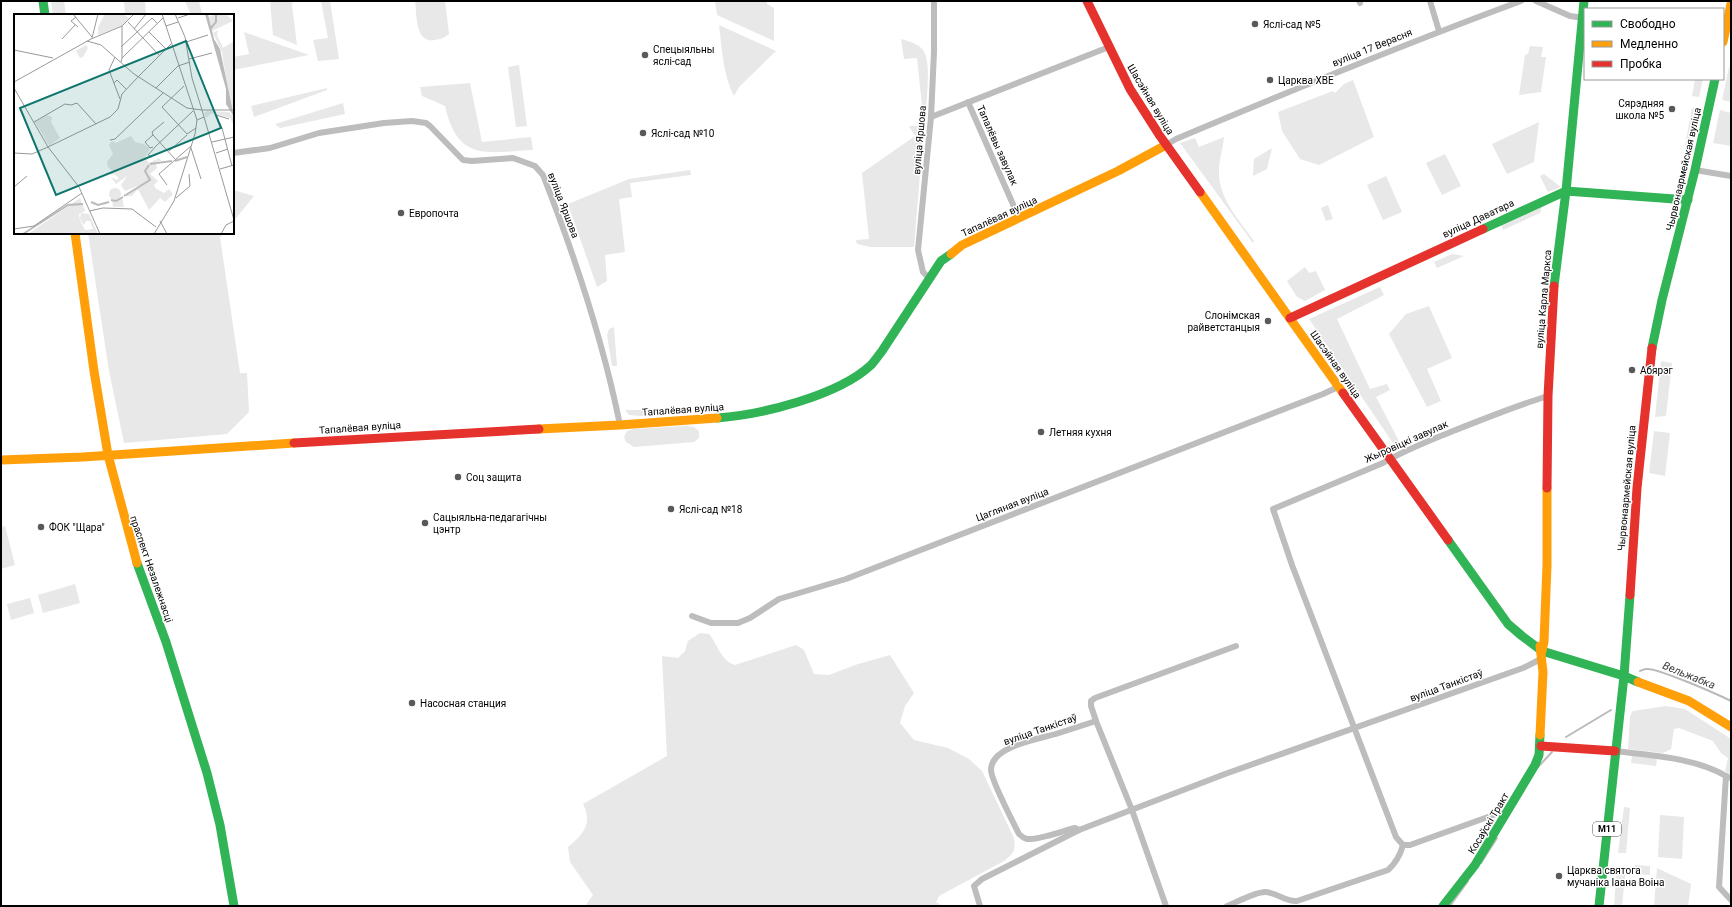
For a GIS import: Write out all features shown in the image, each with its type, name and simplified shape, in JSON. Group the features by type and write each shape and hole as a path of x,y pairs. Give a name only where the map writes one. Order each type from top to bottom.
{"main road":[{"path":"43,1 45,14"},
{"name":"Шасэйная вуліца","path":"1087,1 1108,47 1130,89 1166,145 1508,624 1542,654 1624,676 1689,701 1731,727"},
{"name":"вуліца Карла Маркса","path":"1542,654 1546,600 1548,396 1554,282 1566,190 1584,18 1584,1"},
{"path":"1724,38 1731,8"},
{"name":"Чырвонаармейская вуліца","path":"1599,906 1624,676 1637,488 1651,355 1662,300 1688,200 1715,80"},
{"name":"Тапалёвая вуліца","path":"1,460 108,455 461,432 620,425 731,417 774,409 800,401 843,384 871,365 882,351 941,261 962,245 1118,171 1166,145"},
{"name":"вуліца Даватара","path":"1290,318 1566,190 1688,200"},
{"name":"праспект Незалежнасці","path":"75,234 94,370 108,455 134,554 166,642 207,772 220,825 234,906"},
{"name":"Косаўскі Тракт","path":"1443,906 1475,865 1535,765 1541,746 1542,654"},
{"path":"1541,746 1615,751"}],"street":[{"name":"вуліца Яршова","path":"929,278 923,272 918,250 931,117 934,52 934,1"},
{"path":"1430,1 1439,31"},
{"name":"вуліца 17 Верасня","path":"1166,145 1176,139 1251,107 1439,31 1520,1"},
{"path":"1536,1 1570,16 1584,18"},
{"path":"931,117 1108,47"},
{"name":"Тапалёвы завулак","path":"968,102 1019,218"},
{"name":"вуліца Яршова","path":"234,153 270,148 319,132 384,123 412,121 426,123 430,126 463,160 472,161 513,158 535,166 543,175 548,187 587,299 614,396 620,425"},
{"path":"1695,170 1731,176"},
{"name":"Цагляная вуліца","path":"692,616 711,623 738,623 750,618 779,599 846,580 1338,387"},
{"name":"Жыровіцкі завулак","path":"1355,729 1292,565 1273,509 1508,409 1548,396"},
{"path":"1166,906 1132,810 1090,706 1091,701 1095,698 1236,646"},
{"name":"вуліца Танкістаў","path":"980,906 974,886 982,879 1079,830 1225,774 1523,668 1542,654"},
{"name":"вуліца Танкістаў","path":"1079,830 1075,828 1036,838 1023,838 1019,834 992,778 991,768 994,758 1016,745 1096,721"},
{"path":"1355,729 1396,837 1403,845 1410,845 1499,813 1505,815"},
{"path":"1615,751 1694,762 1712,768 1728,777 1719,887 1731,900"},
{"path":"1227,906 1260,893 1267,892 1291,902 1310,897 1388,870 1400,855 1403,845"}],"shaded area":[{"path":"51,1 64,1 66,14 53,14"},
{"path":"124,1 145,1 146,14 125,14"},
{"path":"185,1 199,1 202,14 191,14"},
{"path":"270,1 293,1 292,5 297,45 273,35"},
{"path":"321,1 330,1 339,59 318,61 313,40 328,38"},
{"path":"415,1 445,1 449,34 435,40 428,40 424,38 418,27"},
{"path":"715,1 767,1 767,4 774,8 774,41 717,15"},
{"path":"719,25 776,51 739,87 734,96 725,71"},
{"path":"244,32 309,55 234,70 234,57 249,54"},
{"path":"901,39 919,46 926,56 928,81 926,115 923,115 917,58 904,59"},
{"path":"1530,46 1543,47 1541,57 1546,57 1541,92 1519,95 1525,55 1528,54"},
{"path":"519,65 527,126 516,127 508,67"},
{"path":"1729,67 1731,67 1731,102 1722,100"},
{"path":"1353,80 1374,137 1319,165 1300,159 1282,131 1278,112 1333,91 1335,93 1344,84"},
{"path":"1695,80 1703,80 1699,97 1692,96"},
{"path":"470,83 482,142 531,137 533,150 488,152 477,150 466,145 458,137 451,124 445,106 422,96 420,87"},
{"path":"327,88 327,90 254,117 251,106"},
{"path":"343,103 345,114 280,128 275,124"},
{"path":"1692,108 1697,109 1689,146 1685,146"},
{"path":"1720,110 1731,113 1731,146 1713,143"},
{"path":"1539,122 1534,162 1507,174 1492,144"},
{"path":"909,126 924,126 914,247 870,247 857,244 856,240 869,239 862,173 915,136"},
{"path":"1224,137 1219,171 1222,191 1231,209 1254,241 1253,243 1180,143 1195,138 1199,147"},
{"path":"1272,148 1267,169 1253,176 1254,159"},
{"path":"1445,154 1461,186 1442,195 1426,163"},
{"path":"690,170 691,175 630,183 632,197 619,199 625,252 605,255 607,281 597,287 568,204 629,179"},
{"path":"1544,174 1561,187 1548,192 1540,176"},
{"path":"1386,176 1402,212 1383,220 1367,185"},
{"path":"234,190 254,196 234,221"},
{"path":"1328,205 1333,219 1326,221 1321,208"},
{"path":"1542,207 1540,213 1503,230 1501,225"},
{"path":"88,234 223,234 220,237 240,373 247,373 249,412 227,434 124,443 109,371"},
{"path":"1452,254 1464,256 1437,268 1434,262"},
{"path":"1305,267 1309,273 1316,271 1325,290 1305,301 1297,297 1287,281"},
{"path":"1380,287 1384,295 1337,319 1370,389 1387,384 1390,390 1376,397 1402,447 1397,449 1309,319"},
{"path":"1429,306 1452,358 1427,369 1441,401 1427,407 1389,334 1406,314"},
{"path":"614,327 617,366 612,366 607,335 609,329"},
{"path":"1661,361 1672,363 1666,416 1655,417"},
{"path":"625,410 657,410 655,415 640,416 629,415"},
{"path":"686,426 694,427 699,431 699,438 694,442 634,447 626,442 624,437 627,431 634,429"},
{"path":"1654,431 1670,433 1665,476 1649,473"},
{"path":"5,526 15,565 1,569 1,527"},
{"path":"75,584 80,603 43,613 38,595"},
{"path":"30,598 34,613 11,620 7,604"},
{"path":"700,633 709,634 726,660 735,665 796,645 804,650 814,674 829,675 855,665 890,655 914,693 905,706 900,723 914,740 948,748 969,759 982,771 1014,838 1015,846 1012,854 1004,861 939,896 936,902 943,906 585,906 593,895 570,862 568,847 582,833 587,823 586,811 583,804 667,756 662,656 678,658 685,651 688,641"},
{"path":"1666,706 1685,709 1731,739 1731,775 1725,771 1728,758 1721,753 1713,741 1679,728 1674,729 1671,749 1663,753 1628,749 1630,716 1633,711"},
{"path":"1632,755 1657,758 1656,766 1631,763"},
{"path":"1624,807 1630,808 1626,853 1618,853"},
{"path":"1660,815 1684,817 1682,859 1658,857"},
{"path":"1635,865 1650,866 1650,875 1635,874"},
{"path":"1617,866 1626,867 1622,906 1614,906"},
{"path":"1657,868 1691,884 1688,906 1654,906"}],"waterway":[{"name":"Вельжабка","path":"1640,671 1646,669 1662,672 1731,701"},
{"name":"Вельжабка","path":"1566,737 1611,710"},
{"name":"Вельжабка","path":"1538,767 1552,752"},
{"name":"Вельжабка","path":"1481,863 1497,838"},
{"name":"Вельжабка","path":"1450,906 1468,881"}],"traffic: fast":[{"path":"43,1 45,14"},
{"path":"1554,286 1566,191 1584,1"},
{"path":"1652,348 1662,300 1695,170 1715,80"},
{"path":"1483,229 1566,191 1688,200"},
{"path":"717,418 755,413 798,402 819,395 857,376 871,365 882,351 941,261 951,254"},
{"path":"1448,540 1508,624 1522,636 1542,651 1624,676 1630,595"},
{"path":"137,563 166,642 207,773 220,825 234,906"},
{"path":"1599,906 1624,676 1638,682"},
{"path":"1443,906 1475,865 1535,765 1539,755 1540,735"}],"traffic: slow":[{"path":"1724,37 1731,4"},
{"path":"951,254 962,245 1118,171 1166,145"},
{"path":"1200,192 1343,393"},
{"path":"75,234 94,371 108,455 137,563"},
{"path":"539,429 717,418"},
{"path":"1,460 83,457 294,443"},
{"path":"1542,651 1544,642 1547,565 1547,488"},
{"path":"1540,646 1543,672 1540,735"},
{"path":"1638,682 1689,701 1731,727"}],"traffic: jam":[{"path":"1087,1 1130,89 1160,136 1200,192"},
{"path":"1290,318 1483,229"},
{"path":"1547,488 1548,396 1554,286"},
{"path":"1630,595 1637,488 1652,348"},
{"path":"1343,393 1448,540"},
{"path":"294,443 539,429"},
{"path":"1541,746 1615,751"}],"place":[{"name":"Яслі-сад №5","path":"1255,24"},
{"name":"Спецыяльны яслі-сад","path":"645,55"},
{"name":"Царква ХВЕ","path":"1270,80"},
{"name":"Сярэдняя школа №5","path":"1672,109"},
{"name":"Яслі-сад №10","path":"643,133"},
{"name":"Европочта","path":"401,213"},
{"name":"Слонімская райветстанцыя","path":"1268,321"},
{"name":"Абярэг","path":"1632,370"},
{"name":"Летняя кухня","path":"1041,432"},
{"name":"Соц защита","path":"458,477"},
{"name":"Яслі-сад №18","path":"671,509"},
{"name":"Сацыяльна-педагагічны цэнтр","path":"425,523"},
{"name":"ФОК \"Щара\"","path":"41,527"},
{"name":"Насосная станция","path":"412,703"},
{"name":"Царква святога мучаніка Іаана Воіна","path":"1559,876"}]}
